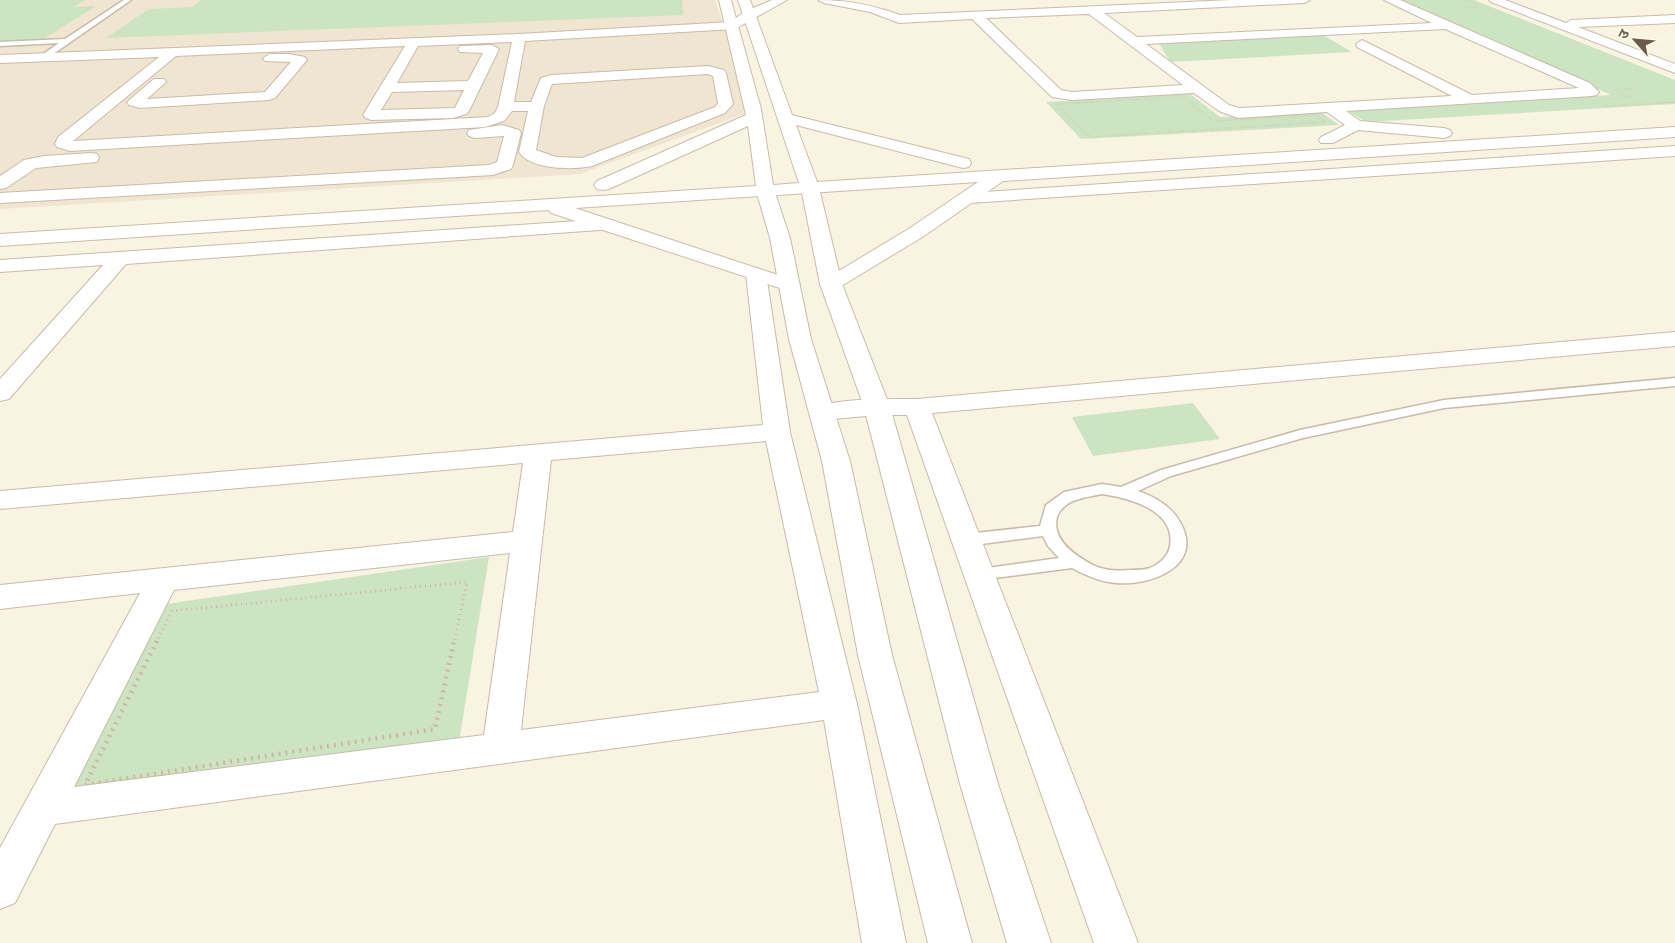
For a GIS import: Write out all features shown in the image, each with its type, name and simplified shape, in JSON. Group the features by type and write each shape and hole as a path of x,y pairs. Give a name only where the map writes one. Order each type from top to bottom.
{"street":[{"path":"725,0 754,117 764,183 780,238 800,338 836,461 875,655 950,943"},
{"path":"744,0 807,180 831,284 877,407 978,784 1029,943"},
{"path":"411,47 519,38 731,26 748,15 781,0"},
{"path":"824,0 873,9 899,19 1304,0"},
{"path":"1092,10 1224,108 1238,113 1592,92 1585,86 1390,0"},
{"path":"1495,0 1562,24 1675,69"},
{"path":"976,16 1057,94 1072,96 1198,88"},
{"path":"1562,24 1675,19"},
{"path":"1134,41 1448,26"},
{"path":"1331,32 1468,99"},
{"path":"0,184 30,164 44,161 418,132 496,120 503,114 506,107 519,38"},
{"path":"0,198 479,172 493,170 505,164 513,133 502,130 70,146 62,144 64,140 176,63 278,47 411,47 492,49 461,111 453,113 371,115 411,47"},
{"path":"260,58 268,56 278,47"},
{"path":"0,59 43,57 176,63 260,58 300,60 270,95 264,97 140,104 134,102 176,63"},
{"path":"708,70 719,73 726,104 720,110 586,162 573,165 534,156 527,152 537,106 546,81 551,79 708,70"},
{"path":"390,82 476,78"},
{"path":"506,107 537,106"},
{"path":"1331,108 1356,125 1444,133"},
{"path":"603,185 754,117"},
{"path":"785,118 963,163"},
{"path":"0,240 544,205 963,163 1675,118"},
{"path":"1327,140 1356,125"},
{"path":"807,180 999,176 1675,132"},
{"path":"116,155 133,143"},
{"path":"969,198 1675,151"},
{"path":"831,284 876,258 969,198 999,176"},
{"path":"0,223 603,185 764,183"},
{"path":"544,205 789,284"},
{"path":"0,266 607,225"},
{"path":"0,394 120,258"},
{"path":"756,274 777,432 839,704 884,943"},
{"path":"822,412 877,407 917,407 1675,339"},
{"path":"917,407 1116,943"},
{"path":"0,500 777,432"},
{"path":"500,749 538,453"},
{"path":"0,597 527,541"},
{"path":"0,889 163,580"},
{"path":"42,808 839,704"}],"lane":[{"path":"43,57 128,0"},
{"path":"0,44 66,41"},
{"path":"1123,492 1166,473 1271,441 1444,404 1675,382"},
{"path":"1102,489 1123,492 1144,499 1162,510 1174,524 1179,539 1178,554 1169,565 1154,573 1135,577 1114,576 1099,573 1073,562 1058,550 1048,530 1047,521 1053,507 1064,497 1082,491 1102,489"},
{"path":"966,540 1048,530"},
{"path":"979,574 1073,562"}],"path":[{"path":"1460,8 1484,7"},
{"path":"1612,90 1638,88"},
{"path":"1183,97 1214,121 1316,115 1326,122 1090,136 1057,104 1183,97"},
{"path":"467,582 435,729 261,757 85,786 172,611 467,582"}],"shaded area":[{"path":"0,0 715,0 752,111 580,174 0,209"}],"green space":[{"path":"0,0 85,0 74,7 96,6 45,38 0,42"},
{"path":"202,0 682,0 683,15 106,38 149,9 192,7"},
{"path":"1401,0 1474,0 1675,80 1675,104 1366,122 1348,111 1611,95"},
{"path":"1323,35 1352,52 1170,62 1159,43"},
{"path":"1190,94 1220,117 1321,112 1339,125 1081,139 1046,102"},
{"path":"1193,403 1220,439 1093,456 1072,417"},
{"path":"489,557 459,742 70,798 159,605"}]}
